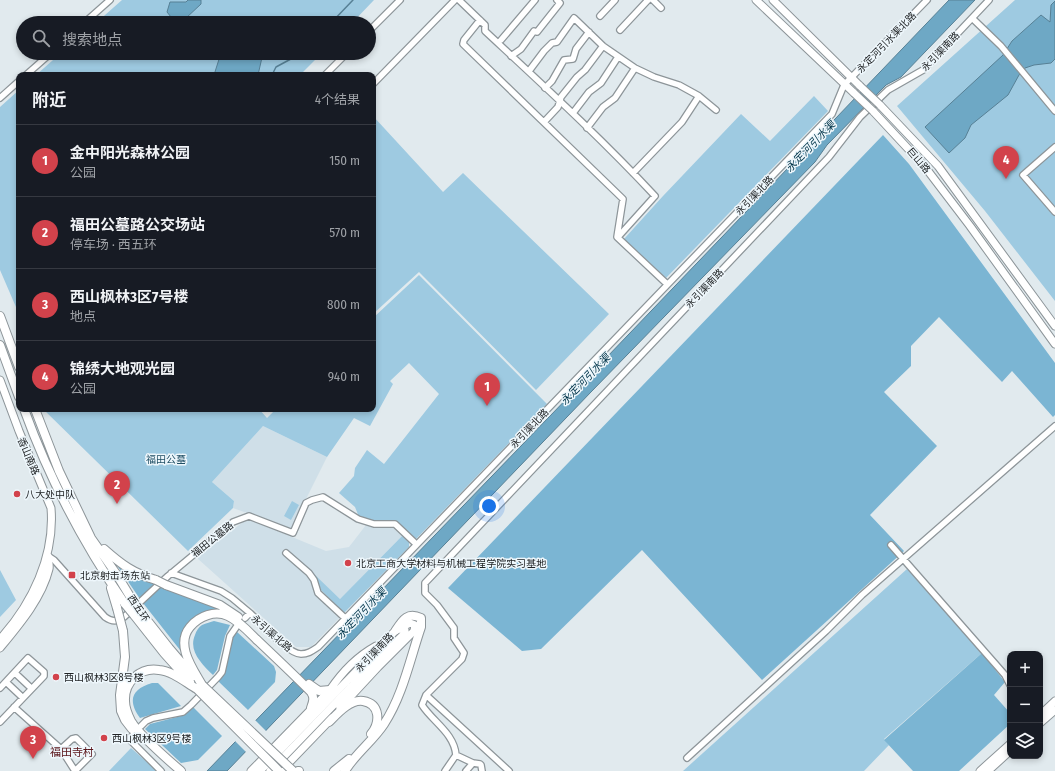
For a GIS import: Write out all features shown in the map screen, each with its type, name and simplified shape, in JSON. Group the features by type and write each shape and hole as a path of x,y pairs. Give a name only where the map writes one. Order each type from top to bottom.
{"highway":[{"path":"0,316 16,359"},
{"path":"0,345 16,389"},
{"name":"西五环","path":"25,412 50,476 81,536 109,580 130,603"},
{"name":"西五环","path":"35,412 59,471 92,538 118,575 136,613 164,653 199,687 293,771"},
{"path":"92,538 117,562 142,576 156,580 228,609 241,619 316,694"},
{"path":"109,580 123,631 125,657 120,695 121,711 125,720 133,730 175,771"},
{"path":"199,687 185,651 184,644 188,629 193,623 204,616 211,614 223,615 235,620 294,672"},
{"path":"345,771 349,764 366,747 383,726 394,707 421,627 421,618 415,615 408,616 396,630"},
{"path":"181,771 141,733 132,722 125,701 126,693 128,685 134,678 140,673 154,669 170,674 199,687"},
{"name":"西五环","path":"199,687 276,770"},
{"path":"316,694 330,690"},
{"path":"311,708 316,694"},
{"path":"329,722 339,712 351,704 363,701 370,704 376,711 378,718 376,728 343,764 334,771"},
{"path":"284,762 299,771"}],"main road":[{"name":"巨山路","path":"756,0 873,111 925,167 970,226 1055,344"},
{"name":"巨山路","path":"773,0 852,77 938,166 1055,326"},
{"name":"香山南路","path":"0,380 13,416 51,508 52,520 48,556 49,567 40,590 24,618 0,648"},
{"name":"香山南路","path":"0,639 30,597 48,556"},
{"path":"276,770 329,722 373,672 414,631 415,625 410,623 396,630"},
{"name":"永引渠南路","path":"260,771 396,630 404,630 405,633 374,663 276,770"},
{"path":"251,771 330,690 335,682 359,657 383,643"},
{"path":"1043,712 1055,701"},
{"path":"1043,720 1055,710"},
{"path":"980,771 1007,747"},
{"path":"988,771 1007,754"}],"street":[{"path":"92,16 110,0"},
{"path":"376,24 400,0"},
{"path":"376,81 455,0"},
{"path":"459,0 485,25 485,31 529,71 559,102 573,113 654,196 618,237"},
{"path":"501,40 535,0"},
{"path":"512,56 521,49 534,31 537,32 560,3 557,0"},
{"path":"600,16 615,0"},
{"path":"620,30 648,0"},
{"path":"653,0 661,8"},
{"name":"永定河引水渠北路","path":"844,85 927,0"},
{"name":"永引渠南路","path":"426,694 462,659 464,653 454,638 454,628 425,592 425,584 830,157 860,117 888,90 922,70 988,0"},
{"path":"529,71 544,51 552,43 557,42 574,18 603,46 618,58 654,77 679,85 699,96 716,110"},
{"path":"972,18 1001,46 1055,111"},
{"path":"480,20 464,40 463,44 622,199 618,237"},
{"path":"545,88 552,81 564,60 573,59 576,49 589,32"},
{"path":"544,122 558,107 561,97 576,77 585,70 603,46"},
{"path":"573,113 589,92 601,83 618,58"},
{"path":"29,72 42,60"},
{"path":"328,72 340,60"},
{"path":"587,128 603,107 615,98 635,68"},
{"path":"0,98 16,84"},
{"name":"永引渠北路","path":"245,618 250,613 291,652 300,654 309,653 318,647 832,114 844,85"},
{"path":"633,173 682,122 699,96"},
{"path":"1055,147 1023,174 1055,212"},
{"path":"618,237 667,284"},
{"path":"687,758 826,631 862,595 1055,426"},
{"name":"福田公墓路","path":"48,556 54,560 105,617 116,622 124,617 171,573 233,522 241,518 249,516 293,533 306,503 323,497 358,519 374,524 395,524 414,542"},
{"path":"891,545 1007,679"},
{"path":"286,553 314,580 318,593 345,618"},
{"path":"171,573 221,591 250,613"},
{"name":"永引渠北路","path":"141,726 152,718 183,712 191,705 222,672 230,636 238,626"},
{"path":"0,688 28,658 44,672 44,676 22,697 0,722"},
{"path":"15,673 31,688"},
{"path":"6,682 22,697"},
{"path":"445,771 456,755 456,747 451,738 426,712 422,705 426,694 509,771"},
{"path":"14,707 61,750 75,771 92,754 76,738 72,738 61,750"},
{"path":"133,735 129,739 162,771"},
{"path":"456,755 473,763 480,764 482,771"},
{"path":"466,771 473,763"}],"shaded area":[{"path":"883,135 909,164 1055,363 1055,415 1053,417 1012,371 1002,382 939,317 911,346 911,366 884,392 937,446 870,515 904,551 762,680 642,550 541,649 522,651 448,588"},
{"path":"263,426 327,457 291,529 233,508 234,501 212,482"},
{"path":"251,520 326,551 349,547 366,525 392,527 402,536 340,599 315,576 321,590 344,613 311,647 296,647 197,558 243,522"},
{"path":"116,564 127,571 156,583 140,599"},
{"path":"162,586 219,608 218,610 206,612 196,617 182,639 180,650 143,603"},
{"path":"214,621 230,625 225,636 217,670 213,675 197,657 193,646 193,641 196,632 200,627"},
{"path":"236,631 274,666 276,672 275,682 248,710 218,681 232,637"},
{"path":"982,653 1005,682 994,695 1007,710 1007,727 959,771 913,771 884,740"},
{"path":"152,683 158,683 181,706 140,718 134,706 134,696 140,688"},
{"path":"193,707 222,736 198,760 181,763 145,729 150,724 181,716"}],"green space":[{"path":"122,0 374,0 359,16 104,16"},
{"path":"1015,0 1055,0 1055,301 985,211 897,106"},
{"path":"53,60 315,60 303,72 39,72"},
{"path":"16,93 16,307 0,270 0,107"},
{"path":"814,96 828,111 666,278 624,239 741,114 770,141"},
{"path":"376,119 443,192 463,173 609,314 536,390 419,272 376,311"},
{"name":"福田公墓","path":"419,275 547,404 415,540 394,521 375,522 359,517 355,507 339,493 354,476 355,468 367,450 384,464 439,394 409,363 390,381 393,384 370,426 354,418 327,457 263,426 212,482 234,501 233,508 188,551 46,412 262,412 267,418 273,412 376,412 376,315"},
{"path":"292,501 299,505 291,520 284,516"},
{"path":"402,536 409,542 409,547 344,613 321,590 315,575 340,599"},
{"path":"907,569 982,653 884,739 889,745 864,771 683,771"},
{"path":"0,570 16,600 0,617"},
{"path":"131,748 157,771 109,771"}],"water":[{"path":"188,0 201,0 201,4 188,16 170,16 167,12 170,2 186,2"},
{"name":"永定河引水渠","path":"949,0 975,0 901,77 886,85 827,145 815,162 591,392 227,771 207,771 606,358"},
{"path":"1055,1 1055,59 1051,63 1034,65 1025,68 1019,75 1008,95 971,125 965,138 949,153 925,127 1003,55 1012,41 1041,15 1050,22 1051,5"},
{"path":"219,60 261,60 259,72 215,72"}],"pier":[{"path":"254,719 267,732 247,753 234,740"}],"waterway":[{"path":"338,16 353,0"},
{"path":"274,72 276,67 289,60"}],"place":[{"name":"锦绣大地观光园","path":"1006,179"},
{"name":"金中阳光森林公园","path":"487,406"},
{"name":"八大处中队","path":"17,494"},
{"name":"福田公墓路公交场站","path":"117,504"},
{"name":"北京工商大学材料与机械工程学院实习基地","path":"348,563"},
{"name":"北京射击场东站","path":"72,575"},
{"name":"西山枫林3区8号楼","path":"56,677"},
{"name":"西山枫林3区9号楼","path":"104,738"},
{"name":"西山枫林3区7号楼","path":"33,759"}],"district":[{"name":"福田寺村","path":"72,752"}]}
